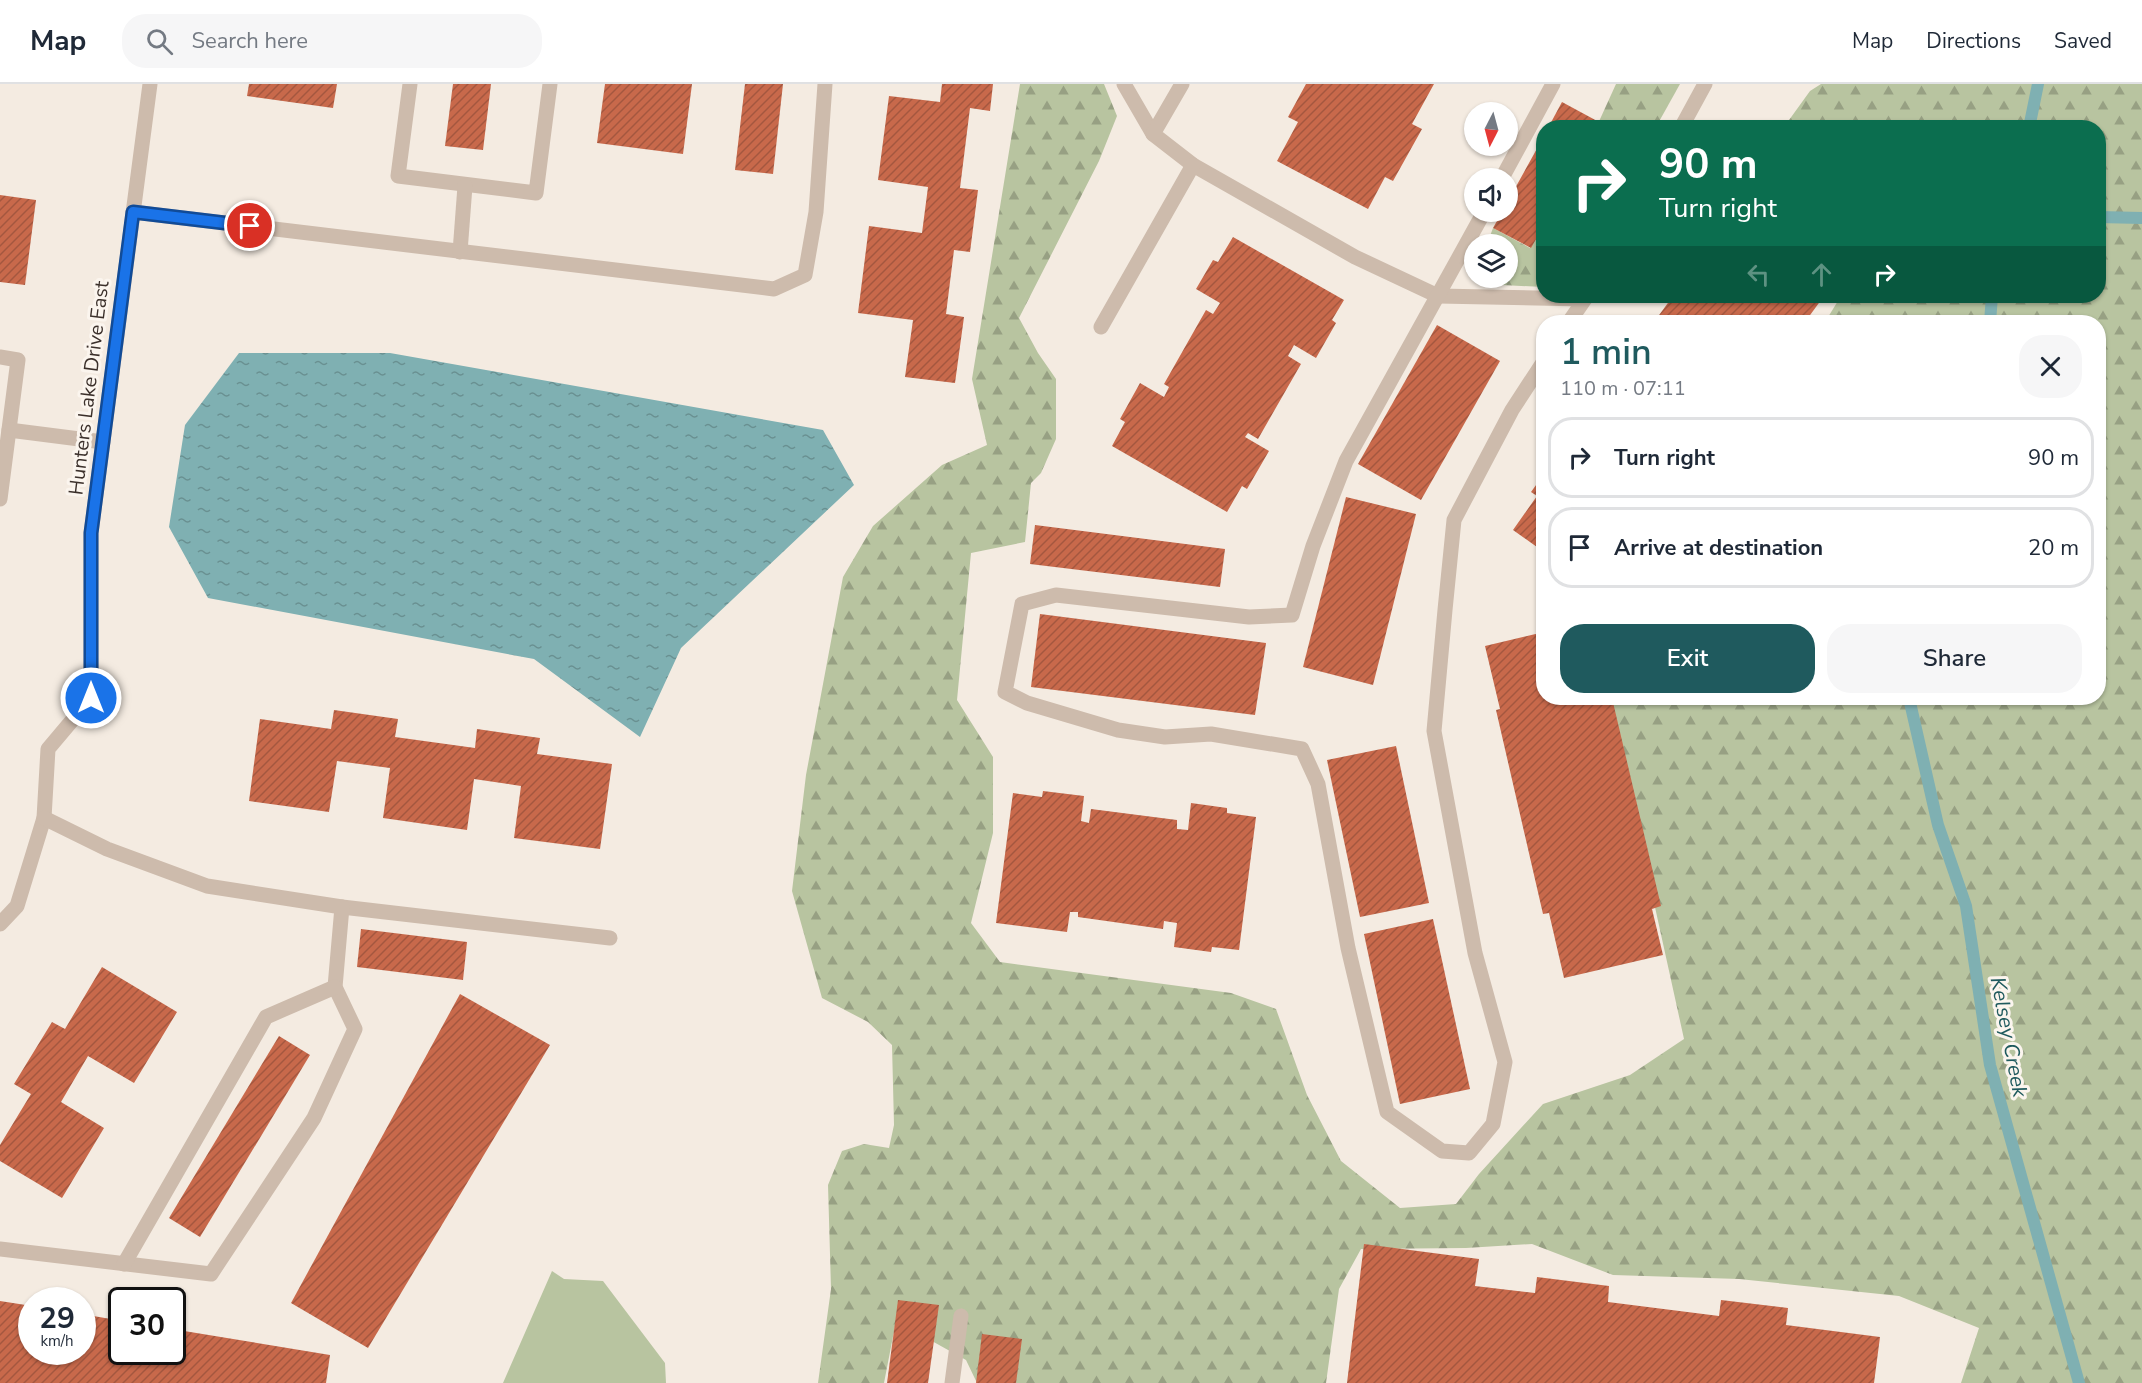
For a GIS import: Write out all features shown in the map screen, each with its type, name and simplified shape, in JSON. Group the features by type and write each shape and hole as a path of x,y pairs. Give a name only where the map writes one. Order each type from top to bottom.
{"street":[{"name":"Hunters Lake Drive East","path":"44,818 48,749 91,698 91,533 150,84"},
{"path":"410,84 398,176 536,193 550,84"},
{"path":"133,212 774,289 805,274 816,212 825,84"},
{"path":"1124,84 1153,134 1192,165 1355,257 1438,296 1536,297"},
{"path":"1153,134 1182,84"},
{"path":"1507,168 1553,84"},
{"path":"1685,120 1705,84"},
{"path":"1101,327 1192,165"},
{"path":"460,252 465,186"},
{"path":"1479,222 1347,461 1313,546 1292,615 1249,617 1056,595 1022,604 1005,692 1028,703 1118,730 1165,737 1211,734 1302,750 1318,784 1348,948 1388,1112 1443,1151 1469,1153 1493,1124 1505,1062 1475,954 1434,731 1454,520 1512,410 1536,374"},
{"path":"0,357 18,360 0,499"},
{"path":"9,430 103,442"},
{"path":"0,924 17,906 44,818 107,849 207,886 342,907 610,938"},
{"path":"0,1249 211,1274 314,1118 355,1029 335,987 342,907"},
{"path":"124,1264 266,1017 335,987"},
{"path":"952,1383 961,1316"}],"green space":[{"path":"1020,84 1104,84 1117,116 1099,161 1019,318 1038,353 1056,379 1056,439 1041,473 1031,483 1025,542 971,553 957,700 993,757 993,833 971,923 1000,962 1231,993 1276,1009 1307,1095 1341,1161 1400,1208 1456,1204 1479,1174 1543,1104 1630,1075 1684,1039 1611,705 2106,705 2106,315 1829,315 1837,303 2106,303 2106,120 1789,120 1810,91 1821,84 2142,84 2142,1383 1961,1383 1979,1328 1899,1296 1739,1279 1613,1275 1532,1244 1466,1248 1361,1249 1339,1289 1326,1383 977,1383 966,1360 896,1321 884,1383 818,1383 831,1289 828,1185 842,1151 864,1144 889,1148 894,1125 892,1045 868,1022 822,998 792,891 806,775 843,577 873,526 942,465 987,445 972,379"},
{"path":"1616,84 1680,84 1660,120 1600,120"},
{"path":"1493,228 1504,234 1491,234"},
{"path":"1536,237 1536,287 1518,286 1518,242 1530,248"},
{"path":"552,1271 564,1279 603,1281 665,1363 666,1383 503,1383"}],"water":[{"path":"239,353 390,353 823,430 854,485 681,648 640,737 534,659 208,598 169,527 185,425"}],"building":[{"path":"249,84 337,84 333,108 247,96"},
{"path":"453,84 491,84 483,150 445,146"},
{"path":"605,84 692,84 683,154 597,143"},
{"path":"745,84 783,84 773,174 735,170"},
{"path":"942,84 993,84 990,111 970,108 960,188 978,190 970,252 954,250 946,314 964,317 955,383 905,377 913,320 858,313 869,226 922,233 928,187 878,180 889,96 940,102"},
{"path":"1306,84 1434,84 1412,124 1422,129 1393,181 1385,177 1368,209 1277,161 1298,122 1288,117"},
{"path":"1562,102 1595,120 1552,120"},
{"path":"1536,150 1536,239 1531,248 1518,241 1518,234 1504,234 1493,228 1496,222 1518,222 1518,183"},
{"path":"0,195 36,200 25,285 0,282"},
{"path":"1233,237 1344,300 1332,320 1336,323 1316,358 1294,345 1288,356 1301,364 1258,439 1248,433 1245,437 1269,451 1247,489 1242,486 1227,512 1112,446 1125,422 1120,419 1140,383 1164,397 1169,387 1164,384 1206,310 1213,314 1220,303 1196,289 1213,260 1218,262"},
{"path":"1668,303 1819,303 1810,315 1659,315"},
{"path":"1437,325 1500,361 1421,500 1358,464"},
{"path":"1536,485 1536,495 1531,492"},
{"path":"1346,497 1416,514 1373,685 1303,667"},
{"path":"1536,497 1536,546 1513,530"},
{"path":"1035,525 1225,549 1220,587 1030,564"},
{"path":"1040,614 1266,643 1255,715 1031,687"},
{"path":"1536,634 1536,705 1614,705 1661,906 1652,909 1663,955 1564,978 1549,913 1543,914 1496,710 1500,709 1485,646"},
{"path":"334,710 398,719 395,737 475,748 477,729 540,738 537,754 612,764 600,849 514,838 521,786 474,779 467,830 383,818 390,768 337,761 329,812 249,801 260,719 331,729"},
{"path":"1396,746 1429,903 1360,917 1327,760"},
{"path":"1043,791 1084,796 1081,821 1089,823 1091,809 1177,820 1177,829 1188,830 1191,803 1227,808 1227,813 1256,817 1239,950 1212,947 1211,952 1174,947 1177,923 1164,921 1163,929 1078,917 1078,912 1070,912 1067,932 996,923 1013,793 1042,797"},
{"path":"1433,919 1470,1089 1400,1104 1364,934"},
{"path":"361,929 467,942 463,980 357,967"},
{"path":"102,967 177,1012 134,1083 88,1056 61,1102 104,1128 62,1198 0,1161 0,1145 31,1094 14,1084 52,1022 65,1029"},
{"path":"460,994 550,1045 368,1348 291,1303"},
{"path":"279,1036 310,1055 200,1237 169,1218"},
{"path":"1364,1244 1479,1259 1475,1286 1535,1293 1537,1277 1609,1286 1608,1302 1719,1316 1721,1300 1788,1308 1786,1325 1880,1337 1874,1383 1347,1383"},
{"path":"898,1300 939,1305 928,1383 887,1383"},
{"path":"0,1301 18,1304 18,1365 96,1365 96,1316 108,1319 108,1365 186,1365 186,1331 330,1355 326,1383 0,1383"},
{"path":"982,1334 1022,1339 1016,1383 976,1383"}],"waterway":[{"name":"Kelsey Creek","path":"2031,120 2038,84"},
{"path":"2106,217 2142,218"},
{"name":"Kelsey Creek","path":"1991,303 1991,315"},
{"name":"Kelsey Creek","path":"1911,705 1938,825 1966,906 1990,1065 2079,1383"}],"route":[{"path":"91,698 91,533 133,212 250,226"}]}
